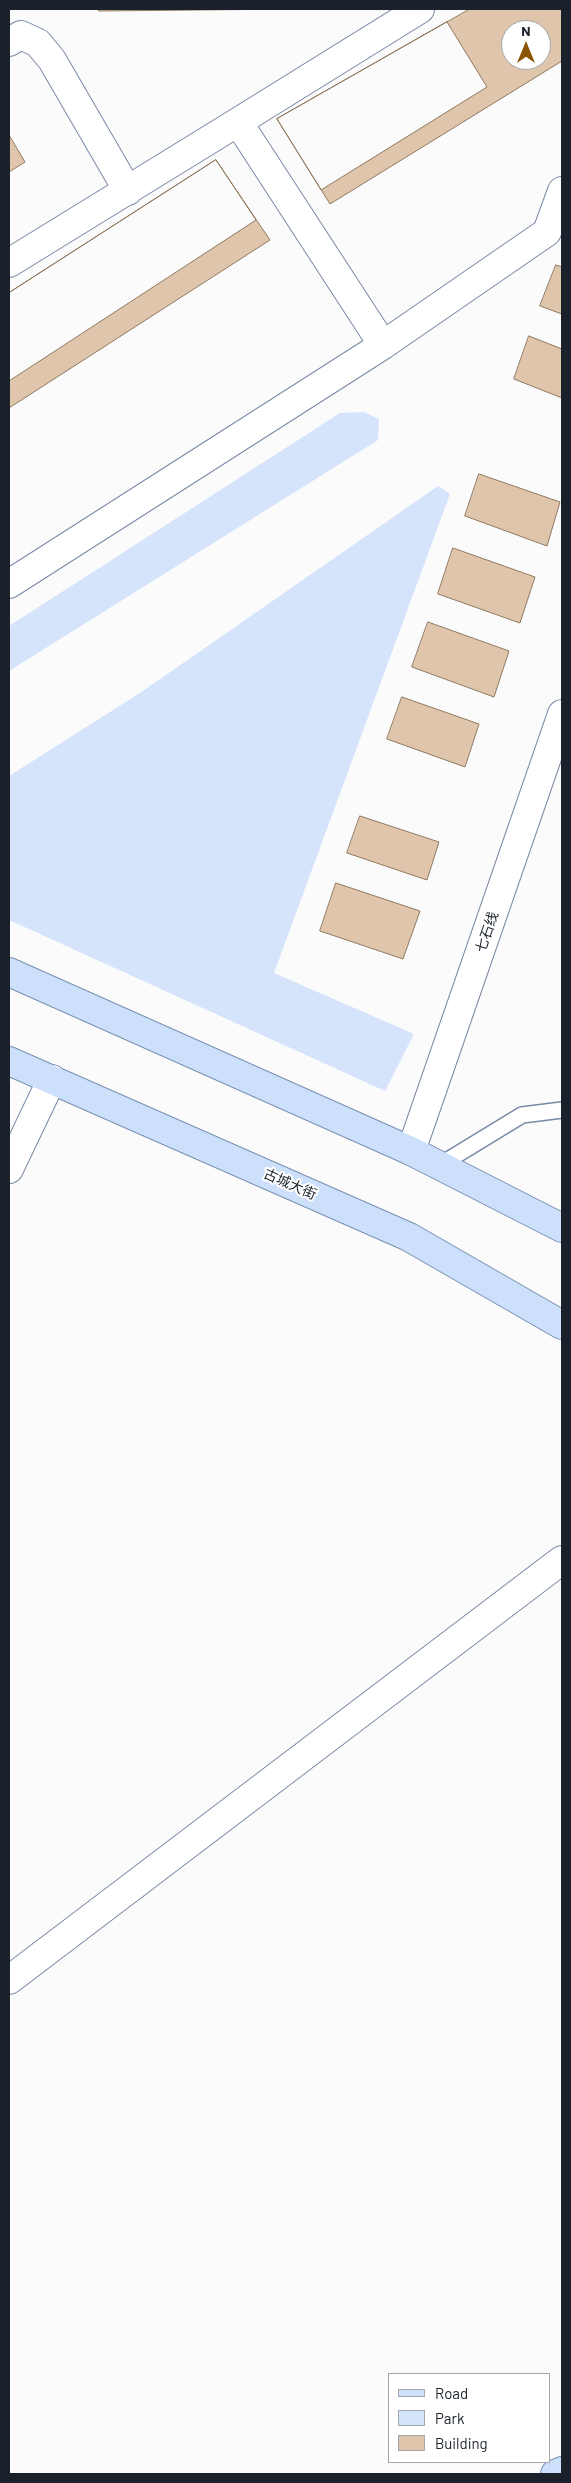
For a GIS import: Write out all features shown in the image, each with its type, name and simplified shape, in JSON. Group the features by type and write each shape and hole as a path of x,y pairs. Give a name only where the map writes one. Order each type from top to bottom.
{"main road":[{"path":"9,972 412,1151 562,1228"},
{"name":"古城大街","path":"9,1061 409,1237 562,1325"},
{"path":"555,2474 562,2470"}],"street":[{"path":"9,263 128,191 414,10"},
{"path":"9,42 21,35 38,42 43,48 52,60 128,191"},
{"path":"238,122 383,345"},
{"path":"9,584 383,345 548,232 562,191"},
{"name":"七石线","path":"412,1151 562,714"},
{"path":"9,1169 52,1079"},
{"path":"9,1980 562,1560"},
{"path":"514,1597 562,1586"}],"lane":[{"path":"440,1165 522,1115 562,1110"}],"green space":[{"path":"364,412 379,419 378,440 9,671 9,626 340,413"},
{"path":"438,486 450,494 274,973 414,1034 385,1091 9,920 9,776 140,693"}],"building":[{"path":"99,9 297,9 99,11"},
{"path":"470,9 562,9 562,61 551,68 551,20 501,20 501,70 547,70 330,204 277,119"},
{"path":"447,22 487,87 321,190 277,119"},
{"path":"9,135 25,162 9,172"},
{"path":"216,160 270,240 9,408 9,293"},
{"path":"216,160 256,220 9,381 9,293"},
{"path":"556,265 562,267 562,314 540,306"},
{"path":"529,336 562,349 562,398 514,379"},
{"path":"479,474 560,502 547,546 465,516"},
{"path":"453,548 535,577 520,623 438,594"},
{"path":"428,622 509,651 494,697 412,667"},
{"path":"402,697 479,724 465,767 387,739"},
{"path":"360,816 439,842 427,880 347,853"},
{"path":"336,883 420,911 403,959 320,931"}]}
